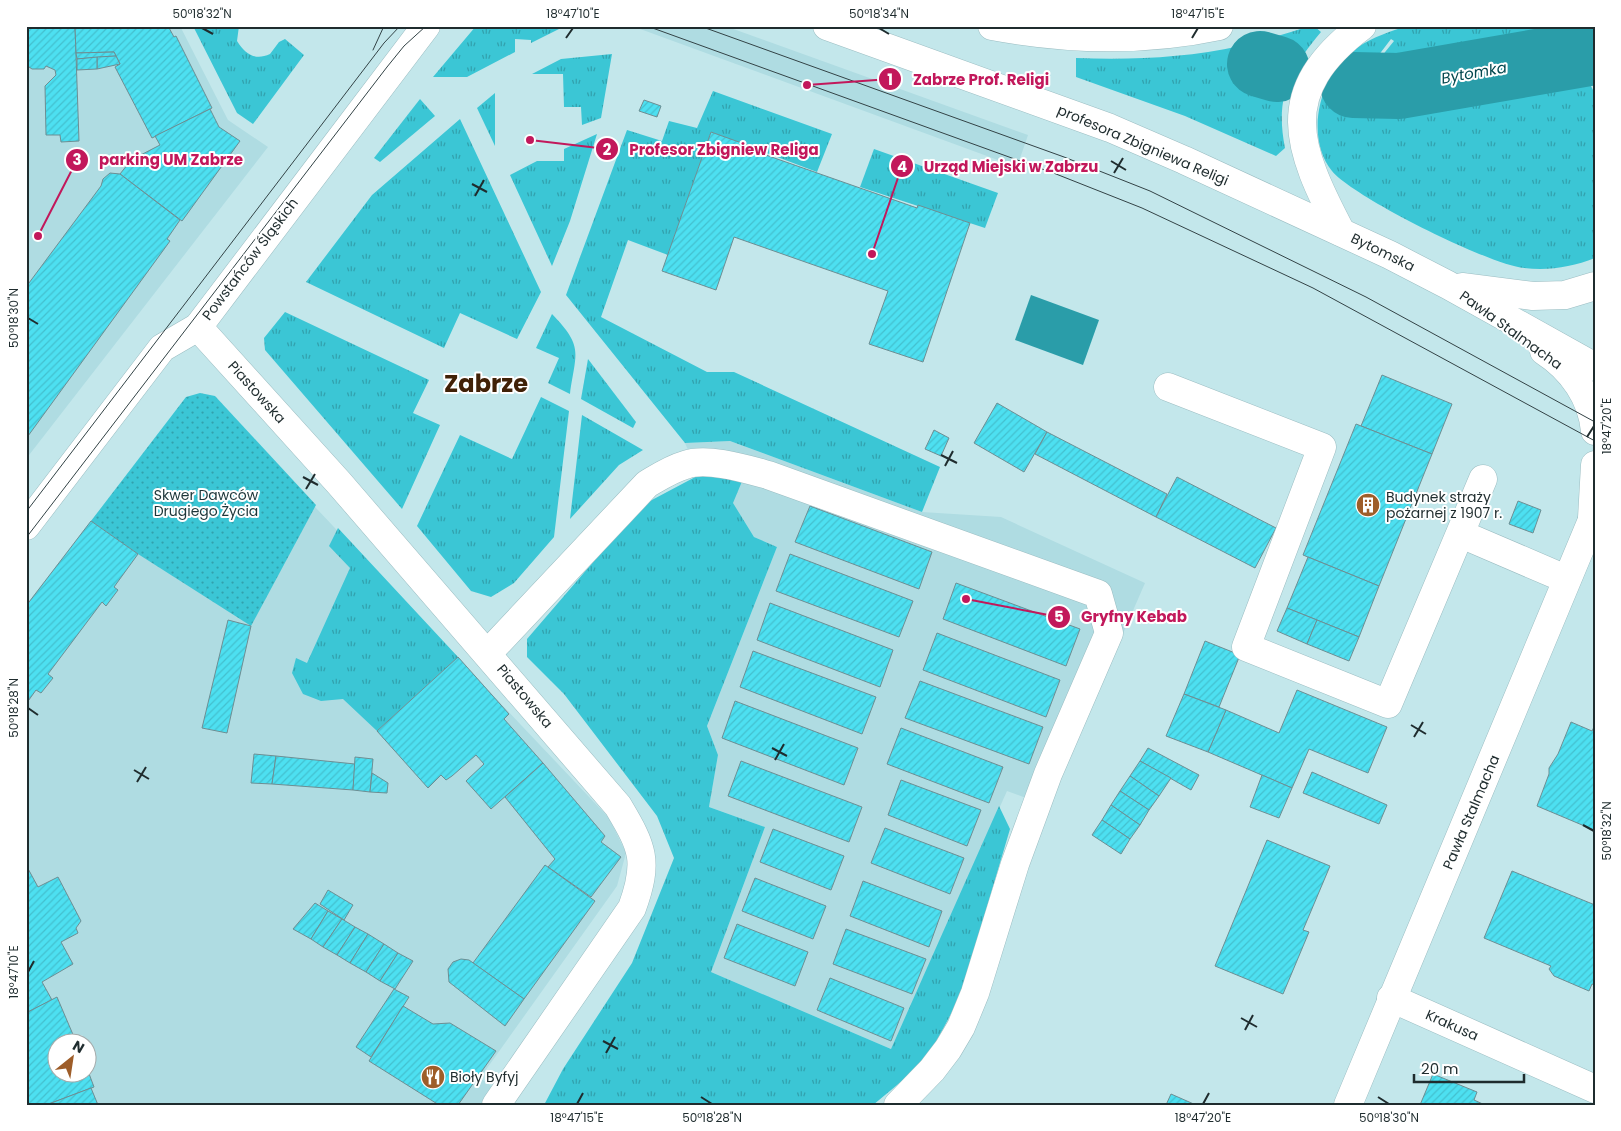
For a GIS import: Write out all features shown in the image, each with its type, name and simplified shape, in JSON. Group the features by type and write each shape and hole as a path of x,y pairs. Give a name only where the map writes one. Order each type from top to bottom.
{"street":[{"name":"Powstańców Śląskich","path":"26,526 162,348 198,327 426,26"},
{"name":"profesora Zbigniewa Religi","path":"827,26 1110,128 1342,232"},
{"path":"992,26 1049,36 1098,38 1148,36 1218,26"},
{"name":"Bytomska","path":"1362,26 1326,58 1313,77 1304,105 1302,130 1309,162 1315,182 1342,232 1448,285 1595,367"},
{"name":"Bytomska","path":"1448,285 1532,296 1565,295 1595,286"},
{"name":"Pawła Stalmacha","path":"1448,285 1549,354 1566,370 1583,389 1595,431"},
{"name":"Piastowska","path":"198,327 249,382 488,653 618,806 634,832 643,857 642,881 632,908 496,1105"},
{"path":"1168,388 1322,447 1246,647 1388,704 1483,479"},
{"path":"488,653 647,484 668,471 687,464 728,464 768,475 1098,594 1109,633 1045,783 1015,864 975,993 961,1026 948,1049 932,1070 898,1105"},
{"name":"Pawła Stalmacha","path":"1348,1105 1391,998 1514,710 1566,579 1594,516 1595,464"},
{"path":"1461,534 1566,579"},
{"name":"Krakusa","path":"1391,998 1595,1090"}],"shaded area":[{"path":"26,26 180,26 228,120 268,147 26,459"},
{"path":"632,26 725,26 1028,135 1017,167"},
{"path":"1031,295 1099,320 1083,365 1015,340"},
{"path":"213,399 609,818 626,853 617,886 480,1078 518,1105 26,1105 26,605 183,402"},
{"path":"730,441 922,512 1001,517 1145,583 1048,806 1007,791 891,1049 711,972 765,827 709,807 718,755 707,726 777,547 754,537 732,503 699,475 685,443"}],"green space":[{"path":"193,26 239,26 237,41 251,55 260,57 270,54 279,42 285,39 304,55 253,124 237,113"},
{"path":"476,26 565,26 531,43 531,40 515,39 515,52 467,77 433,77"},
{"path":"1314,26 1321,32 1300,59 1287,86 1282,114 1285,148 1276,156 1185,116 1076,77 1076,58 1117,59 1179,56 1249,44","holes":["1265,48 1280,52 1274,86 1254,80"]},
{"path":"1407,26 1578,26 1579,33 1401,68 1358,69 1358,64 1377,62 1394,41 1391,39 1375,60 1357,63 1352,99 1393,101 1585,74 1595,94 1595,258 1578,264 1551,269 1524,268 1507,264 1454,243 1423,228 1366,197 1345,183 1332,171 1323,156 1319,140 1318,122 1320,104 1334,71 1345,57 1364,43"},
{"path":"612,54 601,118 582,125 581,107 564,107 563,74 532,74 561,59"},
{"path":"713,91 832,134 817,172 711,132 668,255 628,240 601,317 707,372 734,372 940,467 922,512 730,441 685,443 566,295 627,130 662,141 669,121 697,128"},
{"path":"495,93 495,146 477,108"},
{"path":"420,99 435,116 380,162 374,158"},
{"path":"460,119 541,292 517,339 460,313 444,348 306,282 372,195"},
{"path":"597,134 570,221 552,266 510,175 537,161 564,161 564,149"},
{"path":"874,149 998,193 985,228 860,187"},
{"path":"285,312 429,380 413,413 440,425 402,509 265,350 264,338"},
{"path":"552,314 569,335 575,351 570,394 548,383 559,358 536,348"},
{"path":"588,359 636,422 633,428 581,399"},
{"name":"Skwer Dawców Drugiego Życia","path":"200,393 215,396 316,505 251,626 138,554 91,521 186,397"},
{"path":"541,397 569,411 554,537 514,583 491,597 471,591 417,526 460,435 512,459"},
{"path":"582,415 643,450 619,465 570,519"},
{"path":"699,475 743,479 733,503 754,537 777,547 707,726 718,755 709,807 765,827 711,972 891,1049 999,806 1010,829 961,995 926,1061 873,1105 544,1105 563,1069 632,963 674,858 657,816 564,694 527,657 527,639 613,539 650,501"},
{"path":"338,528 458,657 377,731 343,699 321,701 303,694 292,673 296,658 307,663 350,568 329,546"}],"building":[{"path":"26,26 75,26 79,141 61,142 60,135 46,135 45,86 56,75 55,70 46,66 44,69 32,69 26,65"},
{"path":"75,26 168,26 174,37 176,36 212,108 152,138 115,67 120,64 114,52 76,53"},
{"path":"114,52 116,56 77,59 76,53"},
{"path":"116,56 120,64 97,69 97,57"},
{"path":"97,57 97,69 77,70 77,59"},
{"path":"644,100 661,106 657,117 639,111"},
{"path":"210,109 219,127 240,141 182,221 120,174 131,160 160,145 155,136"},
{"path":"711,132 764,151 763,154 917,208 918,205 970,223 923,362 869,344 888,291 734,237 716,290 662,271"},
{"path":"110,173 120,174 180,220 167,239 170,241 28,436 26,435 26,287 101,186 103,179"},
{"path":"1382,375 1452,404 1432,454 1361,426"},
{"path":"997,403 1047,432 1024,472 974,443"},
{"name":"Budynek straży pożarnej z 1907 r.","path":"1356,424 1432,454 1379,586 1303,555"},
{"path":"934,430 949,438 941,456 925,449"},
{"path":"1047,432 1167,494 1156,517 1035,454"},
{"path":"1177,477 1276,528 1255,568 1156,517"},
{"path":"1518,501 1541,510 1533,533 1509,524"},
{"path":"810,506 932,552 919,589 795,542"},
{"path":"91,521 138,554 114,587 118,590 106,606 102,602 48,674 53,678 41,693 36,690 26,704 26,606"},
{"path":"790,554 913,601 899,637 776,591"},
{"path":"1308,557 1379,586 1359,637 1287,608"},
{"path":"956,583 1080,629 1066,666 943,619"},
{"path":"770,603 893,650 880,687 757,640"},
{"path":"1287,608 1317,620 1307,644 1277,631"},
{"path":"228,620 251,626 227,733 202,728"},
{"path":"1317,620 1359,637 1349,661 1307,644"},
{"path":"937,633 1060,680 1046,717 923,670"},
{"path":"1205,641 1240,655 1219,707 1184,694"},
{"path":"753,651 876,697 862,734 740,687"},
{"path":"458,657 509,714 504,719 543,763 491,809 466,781 484,764 476,755 452,776 446,780 441,775 428,788 377,731"},
{"path":"920,681 1043,727 1029,764 905,718"},
{"path":"1297,690 1387,727 1368,773 1309,749 1292,788 1208,752 1226,710 1279,733"},
{"path":"1184,694 1226,710 1208,752 1166,736"},
{"path":"735,701 858,748 844,785 722,738"},
{"path":"1571,722 1592,731 1595,725 1594,830 1537,806 1549,774 1549,768 1558,754"},
{"path":"901,728 1003,767 989,803 887,764"},
{"path":"1148,748 1199,775 1191,790 1140,761"},
{"path":"254,754 276,756 272,784 251,783"},
{"path":"276,756 355,764 353,790 272,784"},
{"path":"355,757 373,759 370,792 353,790"},
{"path":"741,761 862,807 849,842 728,796"},
{"path":"1140,761 1171,778 1159,796 1130,776"},
{"path":"543,763 605,836 601,842 621,857 591,897 548,867 555,859 505,797"},
{"path":"1312,772 1387,805 1379,824 1303,793"},
{"path":"372,773 388,783 387,793 370,792"},
{"path":"1262,775 1292,788 1279,818 1250,807"},
{"path":"1130,776 1159,796 1149,810 1120,791"},
{"path":"901,780 981,810 967,846 888,815"},
{"path":"1120,791 1149,810 1140,825 1111,805"},
{"path":"1111,805 1140,825 1130,839 1102,820"},
{"path":"1102,820 1130,839 1121,854 1092,835"},
{"path":"885,828 964,858 950,894 871,863"},
{"path":"773,829 844,856 831,890 760,862"},
{"path":"1267,840 1330,866 1303,930 1309,932 1283,994 1215,966"},
{"path":"26,865 38,887 58,877 81,921 76,928 78,933 61,942 73,964 42,982 52,1000 26,1013"},
{"path":"545,865 595,901 524,999 473,963"},
{"path":"1512,871 1595,905 1595,985 1592,984 1589,991 1554,976 1549,969 1551,966 1484,938"},
{"path":"755,878 826,906 813,939 742,911"},
{"path":"863,881 942,911 929,947 850,916"},
{"path":"328,890 353,905 344,920 320,904"},
{"path":"315,903 328,911 311,939 293,929"},
{"path":"328,911 342,919 323,947 311,939"},
{"path":"342,919 355,927 337,955 323,947"},
{"path":"737,924 808,952 795,986 724,958"},
{"path":"355,927 368,934 350,963 337,955"},
{"path":"846,929 926,959 912,994 833,964"},
{"path":"368,934 384,944 366,972 350,963"},
{"path":"384,944 398,953 380,981 366,972"},
{"path":"398,953 413,961 395,989 380,981"},
{"path":"461,959 469,960 524,999 505,1026 449,982 448,969 453,962"},
{"path":"830,978 904,1008 891,1041 817,1010"},
{"path":"394,989 409,997 371,1057 356,1047"},
{"path":"57,997 73,1034 48,1034 48,1084 93,1084 94,1087 46,1105 29,1105 26,1097 26,1013"},
{"path":"403,1006 433,1024 450,1023 496,1051 458,1105 439,1105 369,1061"},
{"path":"1433,1074 1477,1092 1474,1100 1485,1105 1420,1105"},
{"path":"91,1088 98,1105 46,1105"},
{"path":"1171,1094 1196,1105 1166,1105"}],"waterway":[{"name":"Bytomka","path":"1353,85 1399,86 1595,52"},
{"name":"Bytomka","path":"1260,64 1277,69"}],"tram line":[{"path":"373,50 384,26"},
{"path":"26,512 384,43 400,26"},
{"path":"26,538 387,67 404,46 426,26"},
{"path":"647,26 1056,174 1142,208 1313,288 1595,441"},
{"path":"700,26 1064,157 1150,191 1366,297 1595,422"}],"place":[{"name":"Zabrze Prof. Religi","path":"807,85"},
{"name":"Profesor Zbigniew Religa","path":"530,140"},
{"name":"parking UM Zabrze","path":"38,236"},
{"name":"Urząd Miejski w Zabrzu","path":"872,254"},
{"name":"Budynek straży pożarnej z 1907 r.","path":"1368,505"},
{"name":"Gryfny Kebab","path":"966,599"},
{"name":"Bioły Byfyj","path":"433,1077"}],"district":[{"name":"Zabrze","path":"486,384"}]}
